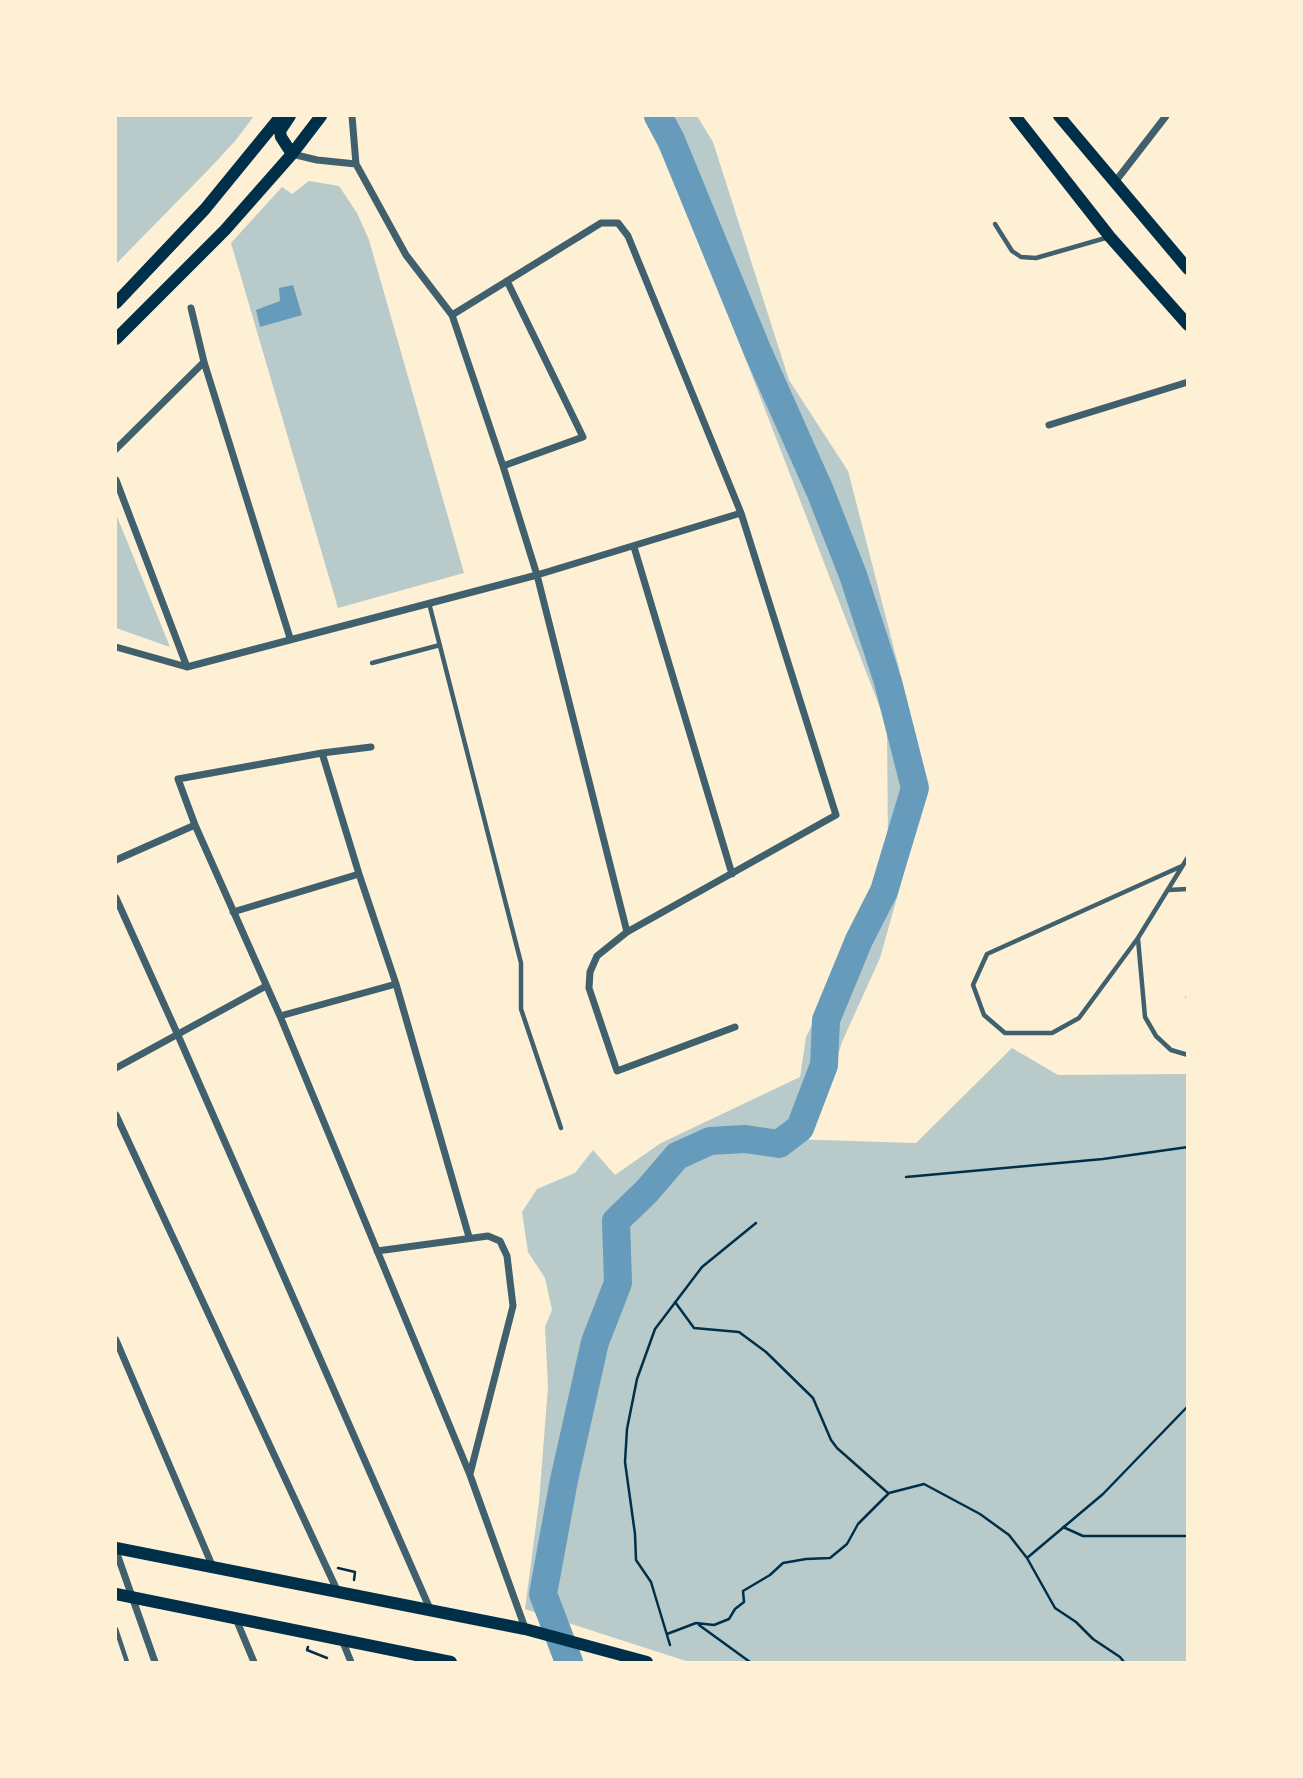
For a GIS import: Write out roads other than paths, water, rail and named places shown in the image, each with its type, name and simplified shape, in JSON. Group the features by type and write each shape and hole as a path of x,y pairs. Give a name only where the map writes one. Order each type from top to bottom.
{"main road":[{"path":"116,303 205,209 281,116"},
{"path":"290,116 280,131 292,153"},
{"path":"116,339 225,230 321,116"},
{"path":"1015,116 1110,237 1188,325"},
{"path":"1059,116 1188,269"},
{"path":"116,1549 212,1565 525,1629 647,1662"},
{"path":"116,1594 451,1662"}],"street":[{"path":"352,116 356,164 406,255 452,315 503,466 537,575 627,932"},
{"path":"1115,182 1166,116"},
{"path":"292,153 317,160 356,164"},
{"path":"452,315 601,223 618,223 628,236 741,513 836,815 627,932 597,957 590,972 589,988 617,1070 735,1027"},
{"path":"503,466 583,437 506,281"},
{"path":"191,308 204,362 289,638"},
{"path":"116,449 204,362"},
{"path":"1049,425 1188,382"},
{"path":"116,480 187,667"},
{"path":"116,647 187,667 289,638 537,575 741,513"},
{"path":"634,547 732,874"},
{"path":"371,747 178,779 194,825 280,1016 470,1475 525,1629"},
{"path":"322,753 396,984 469,1237"},
{"path":"116,860 194,825"},
{"path":"233,912 359,874"},
{"path":"116,898 430,1609"},
{"path":"280,1016 396,984"},
{"path":"116,1068 267,986"},
{"path":"116,1115 337,1590"},
{"path":"377,1251 488,1236 500,1241 507,1256 513,1306 470,1475"},
{"path":"116,1340 212,1565"},
{"path":"116,1549 155,1662"},
{"path":"235,1618 254,1662"},
{"path":"342,1640 352,1662"}],"lane":[{"path":"995,224 1012,251 1021,257 1036,258 1110,237"},
{"path":"428,603 521,964 521,1009 561,1128"},
{"path":"372,663 440,645"},
{"path":"1182,866 987,954 973,985 984,1015 1005,1033 1052,1033 1079,1018 1138,938 1188,857"},
{"path":"1168,890 1188,889"},
{"path":"1138,938 1145,1017 1156,1036 1171,1050 1188,1055"},
{"path":"116,1629 127,1662"}],"water":[{"path":"293,285 302,315 260,327 256,310 280,301 279,288"}],"waterway":[{"path":"569,1662 543,1594 564,1480 595,1342 618,1283 616,1221 677,1156 710,1141 745,1139 779,1144 800,1128 824,1065 826,1020 859,940 884,891 915,788 888,682 853,575 671,140 658,116"}]}
